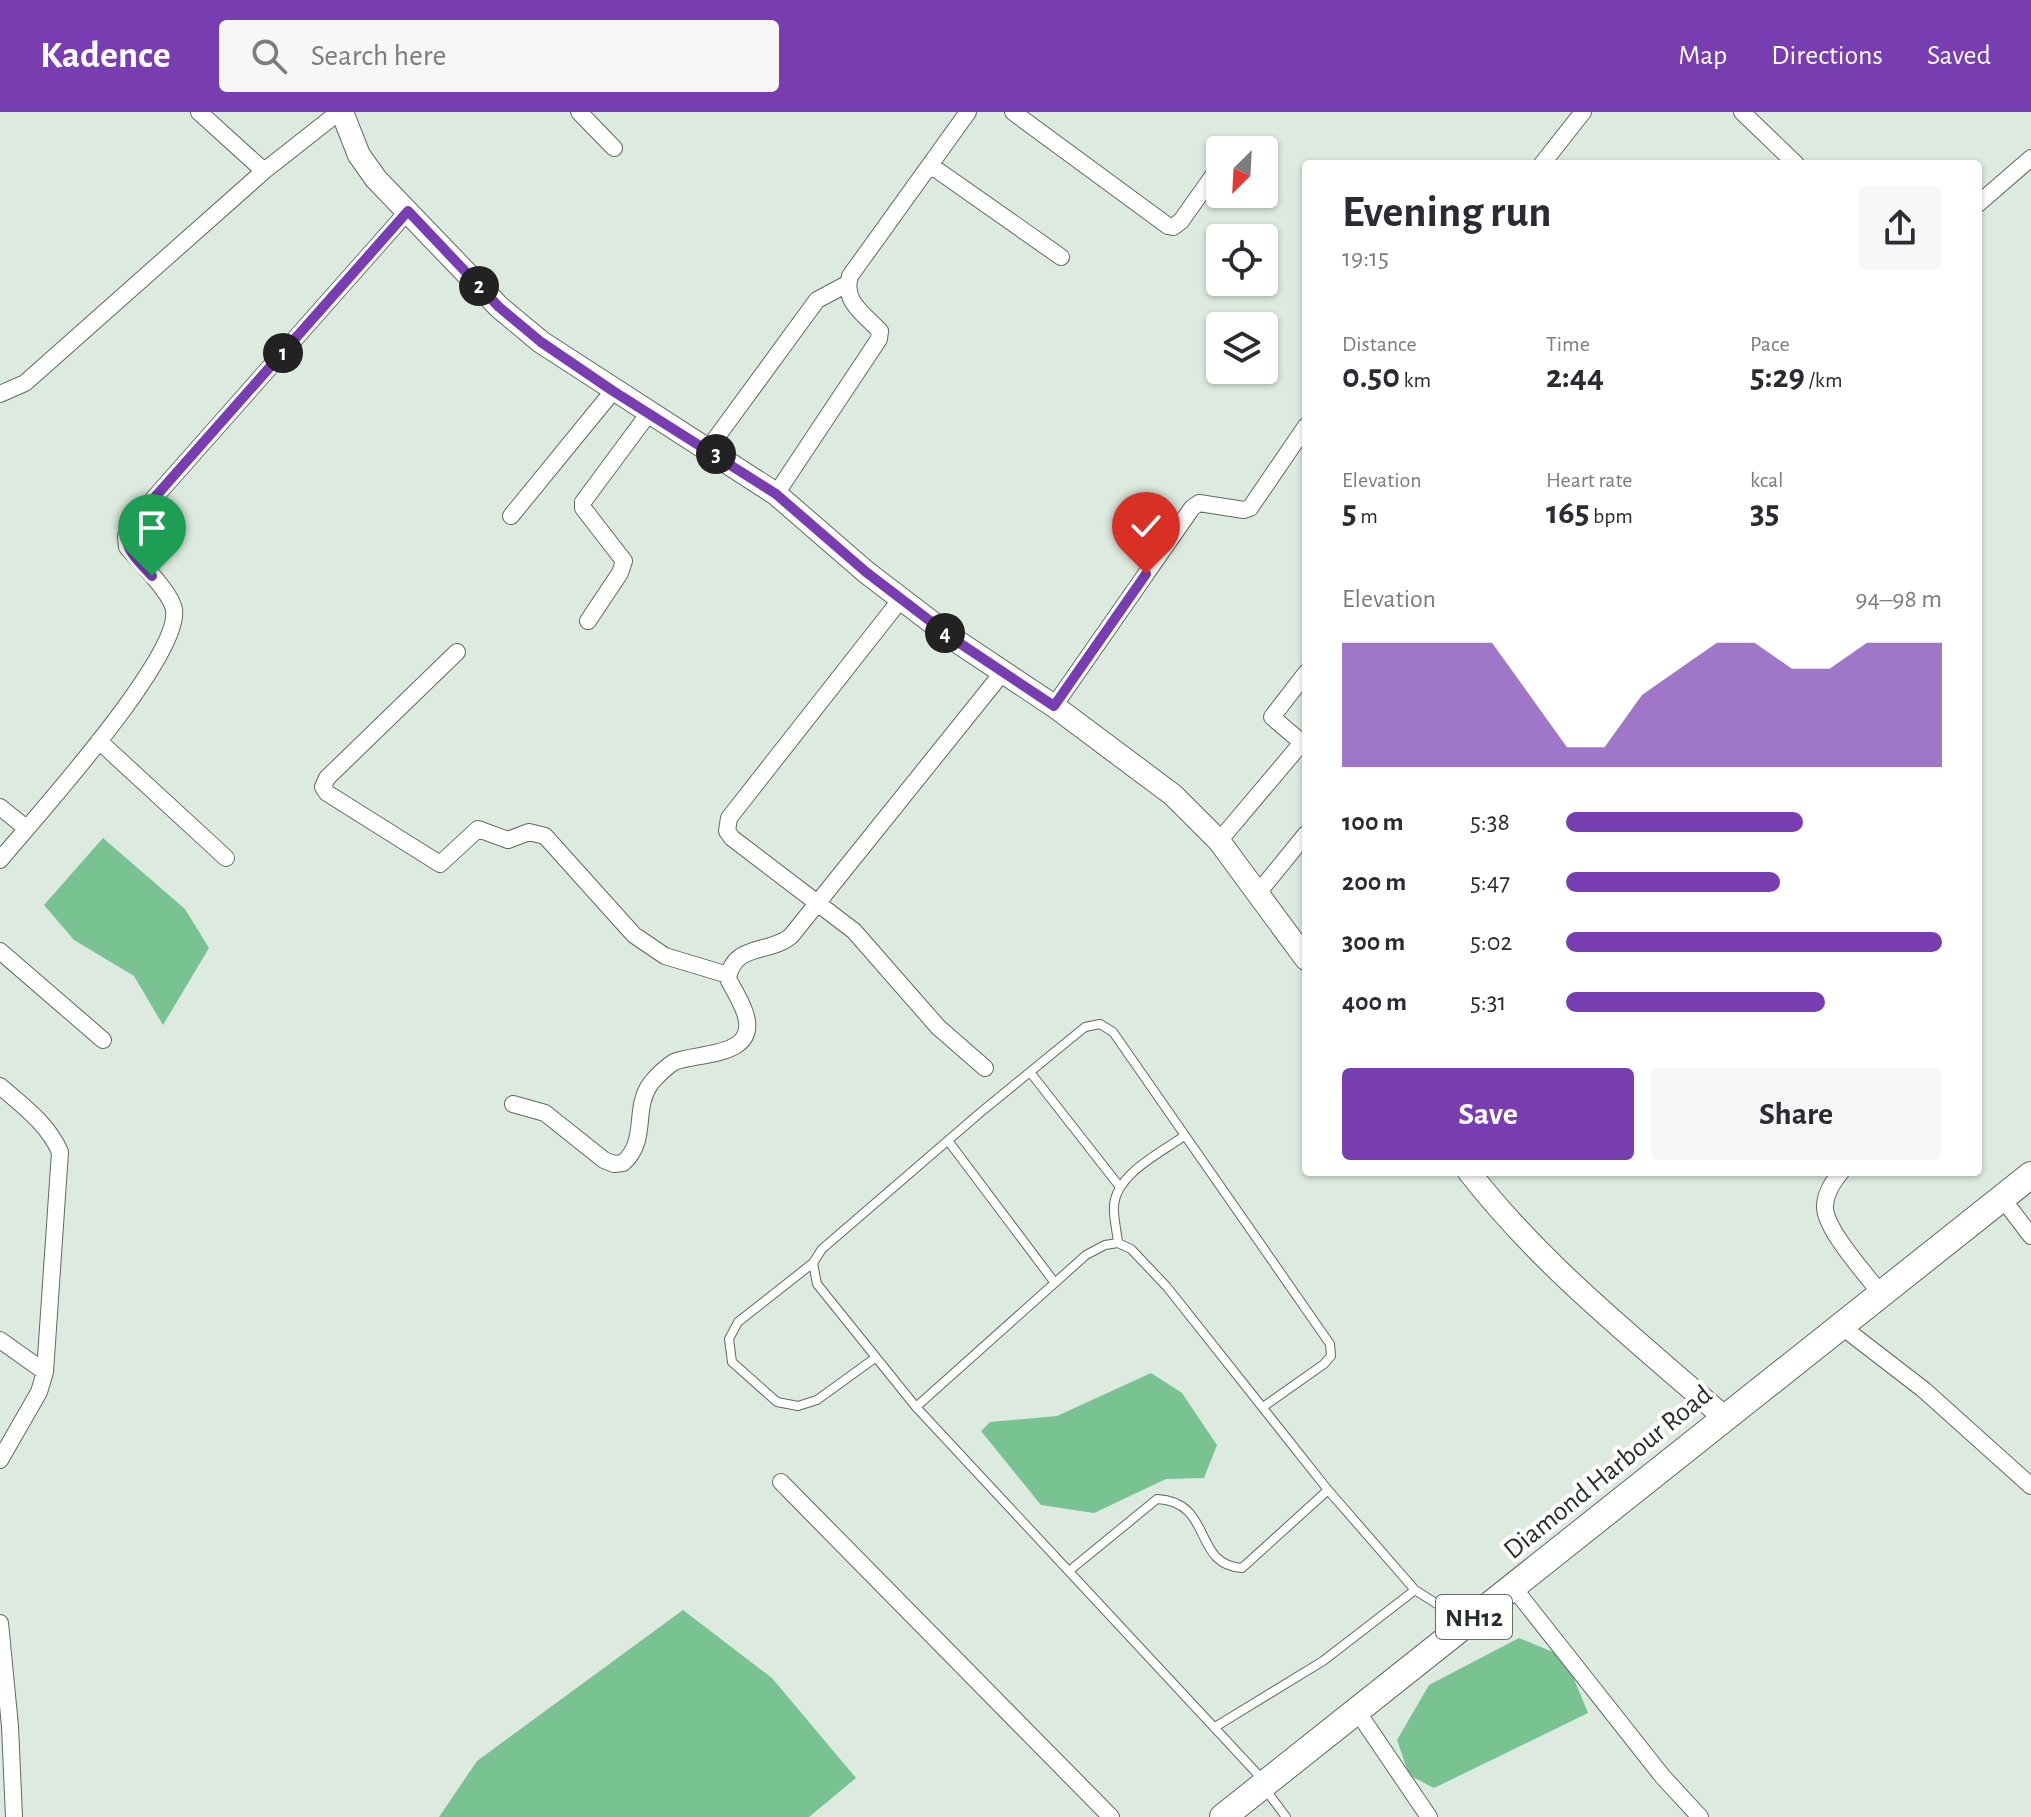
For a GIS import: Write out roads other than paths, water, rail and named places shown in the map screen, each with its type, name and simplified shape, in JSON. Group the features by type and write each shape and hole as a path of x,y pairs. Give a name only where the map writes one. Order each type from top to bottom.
{"highway":[{"name":"Diamond Harbour Road","path":"1223,1817 2031,1175"}],"main road":[{"path":"341,112 359,155 376,179 499,307 541,342 613,391 776,494 901,599 1054,706 1173,795 1219,841 1302,954"},
{"path":"1472,1176 1500,1212 1541,1255 1725,1418"}],"street":[{"path":"199,112 264,171"},
{"path":"0,394 25,383 264,171 341,112"},
{"path":"579,112 614,148"},
{"path":"776,494 879,339 880,331 849,299 847,284 850,276 968,112"},
{"path":"1013,112 1168,226 1173,227 1181,221 1206,186"},
{"path":"1545,160 1583,112"},
{"path":"1742,112 1792,160"},
{"path":"1982,201 2031,158"},
{"path":"930,165 1061,257"},
{"path":"0,860 99,741 152,668 173,626 174,605 127,547 126,536 132,523 408,211"},
{"path":"708,449 817,300 847,284"},
{"path":"511,516 613,391"},
{"path":"588,621 620,573 624,561 583,508 583,502 649,413"},
{"path":"1054,706 1192,508 1199,503 1244,510 1250,508 1302,432"},
{"path":"901,599 729,818 727,825 732,838 854,931 938,1027 985,1068"},
{"path":"457,652 327,778 324,790 440,864 478,829 508,840 529,832 545,836 645,943 671,958 728,975"},
{"path":"728,975 748,950 784,942 1003,672"},
{"path":"1219,841 1300,745 1300,741 1272,717 1302,678"},
{"path":"99,741 226,858"},
{"path":"0,807 26,828"},
{"path":"1258,893 1302,839"},
{"path":"0,951 103,1040"},
{"path":"513,1104 545,1113 604,1160 623,1163 638,1146 642,1105 651,1083 675,1062 723,1053 733,1046 744,1031 744,1012 728,975"},
{"path":"0,1086 44,1126 60,1152 45,1372 39,1392 0,1460"},
{"path":"1838,1176 1830,1185 1824,1207 1828,1223 1881,1294"},
{"path":"2002,1198 2031,1236"},
{"path":"1841,1326 1924,1390 2031,1486"},
{"path":"0,1340 45,1372"},
{"path":"781,1482 1111,1817"},
{"path":"1513,1587 1663,1777 1700,1817"},
{"path":"0,1623 10,1726 14,1817"},
{"path":"1357,1711 1429,1817"}],"lane":[{"path":"875,1358 817,1400 798,1406 777,1402 732,1362 729,1339 738,1322 813,1263 822,1249 1030,1072 1085,1027 1100,1024 1113,1032 1330,1344 1331,1356 1324,1364 1263,1407"},
{"path":"1030,1072 1120,1187"},
{"path":"1118,1243 1114,1205 1120,1187 1133,1173 1184,1136"},
{"path":"949,1142 1055,1283"},
{"path":"916,1407 1086,1255 1105,1245 1118,1243 1131,1249 1167,1287 1328,1490 1415,1590 1467,1623"},
{"path":"813,1263 817,1284 916,1407 1215,1727 1264,1784 1286,1817"},
{"path":"1069,1571 1157,1499 1175,1500 1188,1508 1216,1559 1228,1567 1242,1568 1328,1490"},
{"path":"1215,1727 1323,1661 1415,1590"}]}
